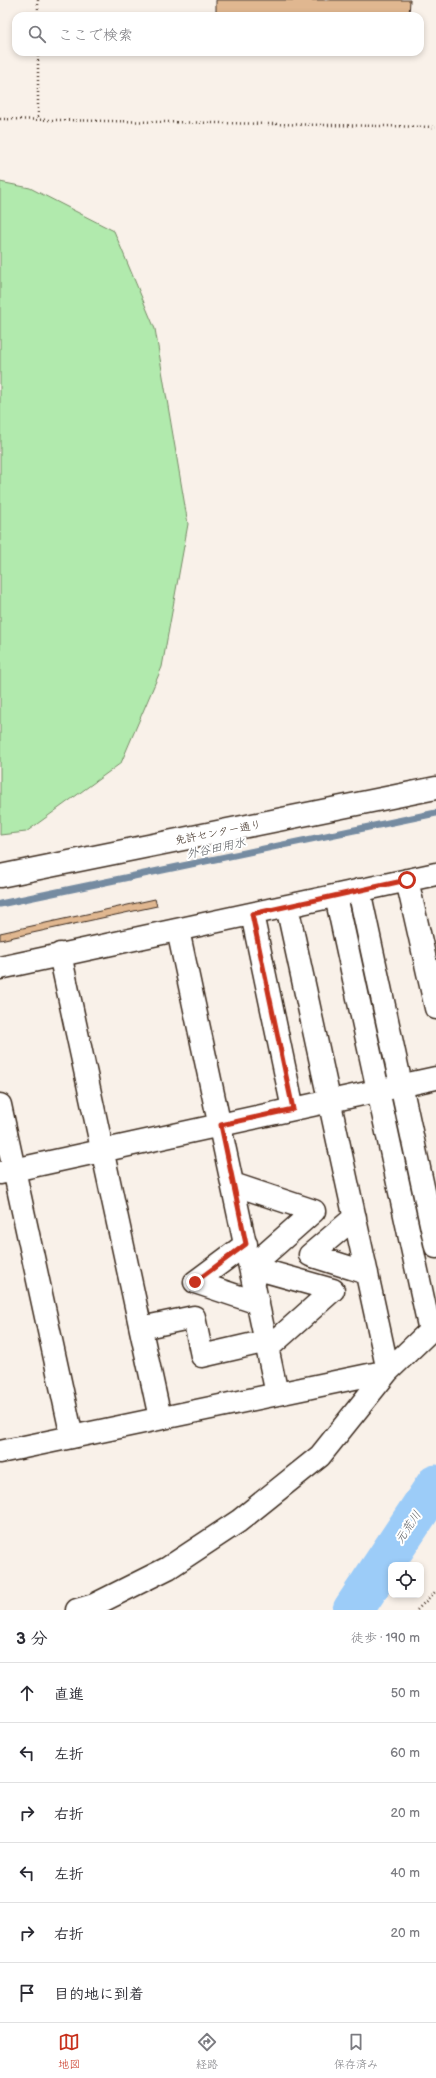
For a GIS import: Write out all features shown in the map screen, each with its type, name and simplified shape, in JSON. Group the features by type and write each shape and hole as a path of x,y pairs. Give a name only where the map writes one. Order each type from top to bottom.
{"street":[{"name":"免許センター通り","path":"0,876 436,788"},
{"path":"0,968 436,874"},
{"path":"407,880 427,920 436,1008"},
{"path":"359,890 436,1247"},
{"path":"77,1610 94,1605 168,1568 239,1520 320,1456 388,1371 433,1328 378,1091 336,896"},
{"path":"287,906 388,1371"},
{"path":"252,914 293,1109"},
{"path":"178,930 221,1125 277,1394"},
{"path":"60,954 160,1418"},
{"path":"7,1172 436,1078"},
{"path":"0,1105 7,1172 72,1437"},
{"path":"233,1184 314,1211 251,1267"},
{"path":"355,1217 310,1255 367,1273"},
{"path":"246,1244 195,1282 258,1303"},
{"path":"141,1328 194,1317 202,1356 267,1345 332,1290 251,1267"},
{"path":"0,1452 388,1371"}],"path":[{"path":"38,0 38,12"},
{"path":"38,56 38,119"},
{"path":"0,119 436,127"},
{"path":"417,1610 436,1591"}],"green space":[{"path":"0,182 30,188 114,231 155,329 188,524 162,667 121,763 26,832 0,835"}],"building":[{"path":"216,0 410,0 409,12 216,12"},
{"path":"155,899 157,906 0,940 0,933"}],"waterway":[{"name":"外谷田用水","path":"0,904 436,813"},
{"name":"元荒川","path":"353,1610 436,1485"}],"route":[{"path":"195,1282 246,1244 221,1125 293,1109 252,914 407,880"}]}
